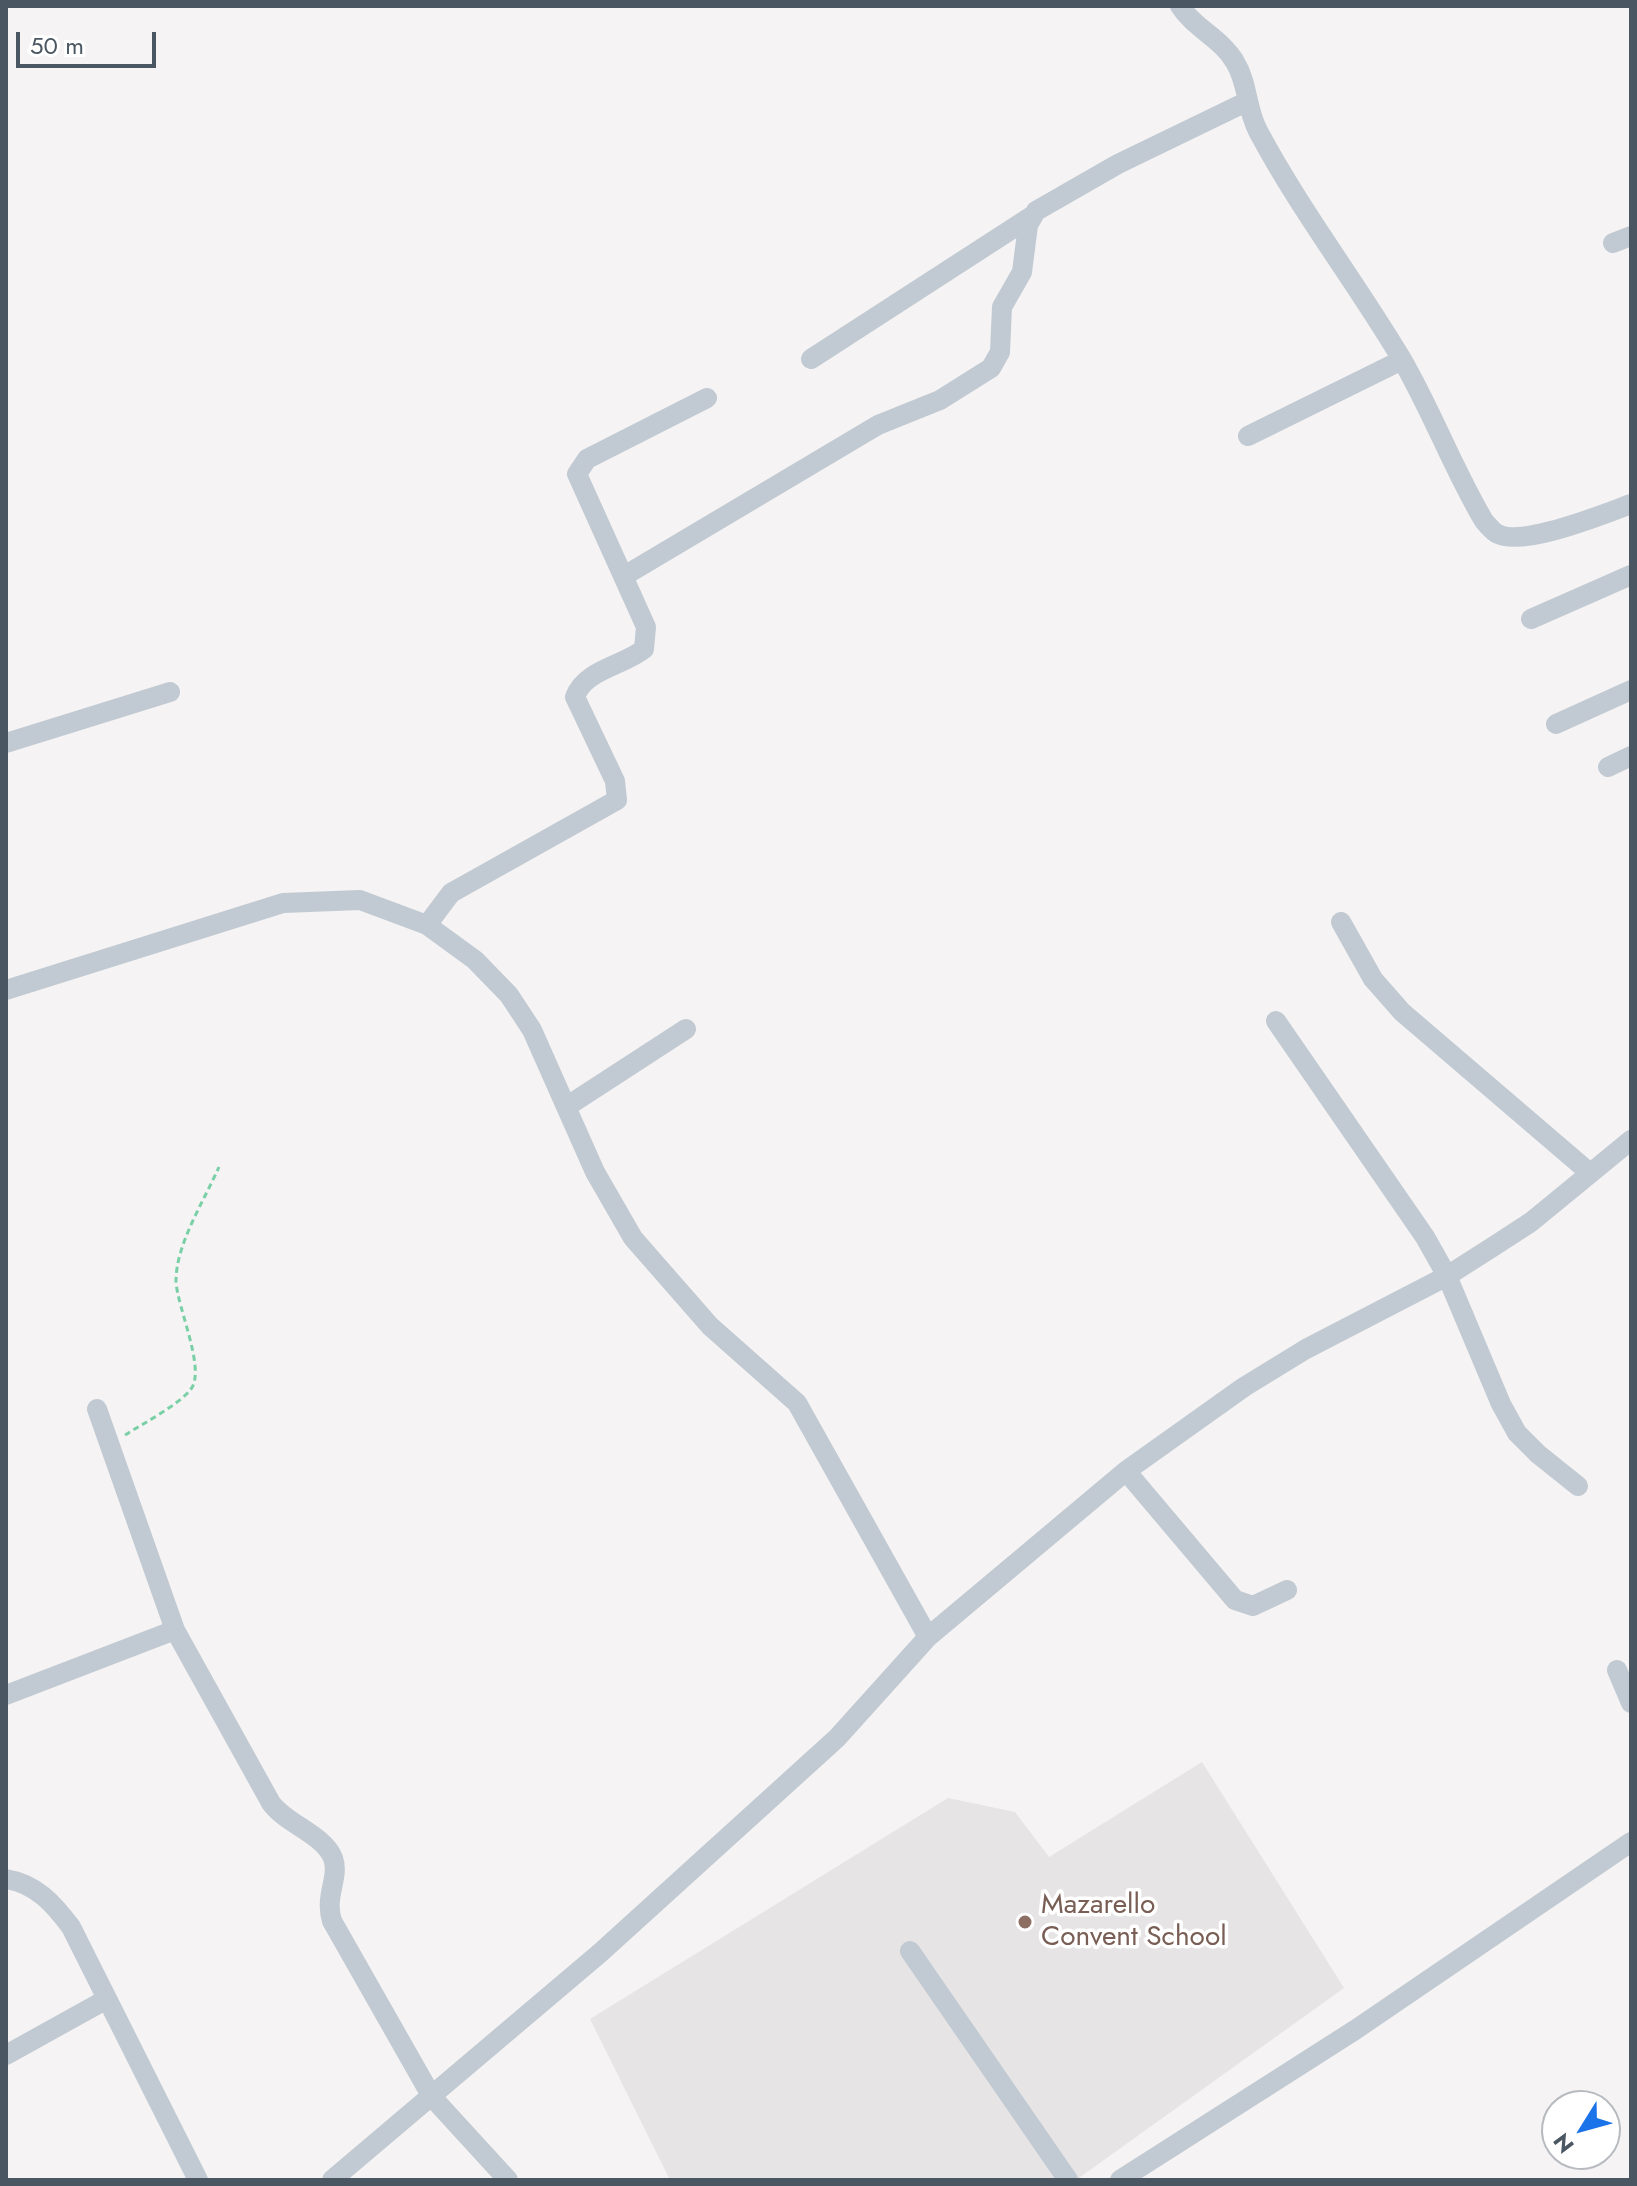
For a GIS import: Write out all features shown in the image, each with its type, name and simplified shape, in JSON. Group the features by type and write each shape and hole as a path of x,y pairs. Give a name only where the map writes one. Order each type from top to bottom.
{"street":[{"path":"1180,6 1197,28 1233,58 1242,75 1246,102 1256,127 1306,214 1402,360 1477,509 1499,535 1537,534 1631,504"},
{"path":"811,359 1043,206 1118,164 1246,102"},
{"path":"624,576 878,425 940,400 991,368 1000,352 1002,307 1022,272 1032,216"},
{"path":"1248,436 1402,360"},
{"path":"427,925 451,893 617,800 615,781 575,697 579,687 589,678 627,661 644,649 648,641 646,627 580,482 580,466 707,398"},
{"path":"1531,619 1631,575"},
{"path":"1556,724 1631,690"},
{"path":"6,743 170,692"},
{"path":"1608,767 1631,756"},
{"path":"7,988 283,903 360,900 427,925 475,960 509,995 532,1030 611,1203 641,1248 710,1326 797,1403 928,1637"},
{"path":"1341,922 1389,999 1590,1173"},
{"path":"1276,1021 1406,1209 1447,1276 1501,1404 1517,1433 1578,1486"},
{"path":"566,1107 686,1029"},
{"path":"332,2180 600,1953 837,1738 928,1637 1126,1471 1244,1387 1306,1349 1447,1276 1531,1222 1631,1140"},
{"path":"97,1409 175,1630 271,1803 280,1815 327,1850 334,1860 334,1877 328,1896 332,1921 432,2097 508,2180"},
{"path":"1126,1471 1235,1600 1253,1606 1287,1590"},
{"path":"6,1695 175,1630"},
{"path":"1617,1670 1631,1703"},
{"path":"1120,2180 1355,2030 1631,1842"},
{"path":"6,1879 20,1881 55,1906 71,1927 198,2180"},
{"path":"910,1951 1068,2180"},
{"path":"6,2055 107,1999"}],"path":[{"path":"109,1446 191,1389 195,1364 178,1295 178,1265 219,1167"}],"shaded area":[{"name":"Mazarello Convent School","path":"1202,1762 1344,1988 1076,2180 670,2180 590,2019 948,1798 1015,1812 1049,1857"}],"place":[{"name":"Mazarello Convent School","path":"1025,1922"}]}
